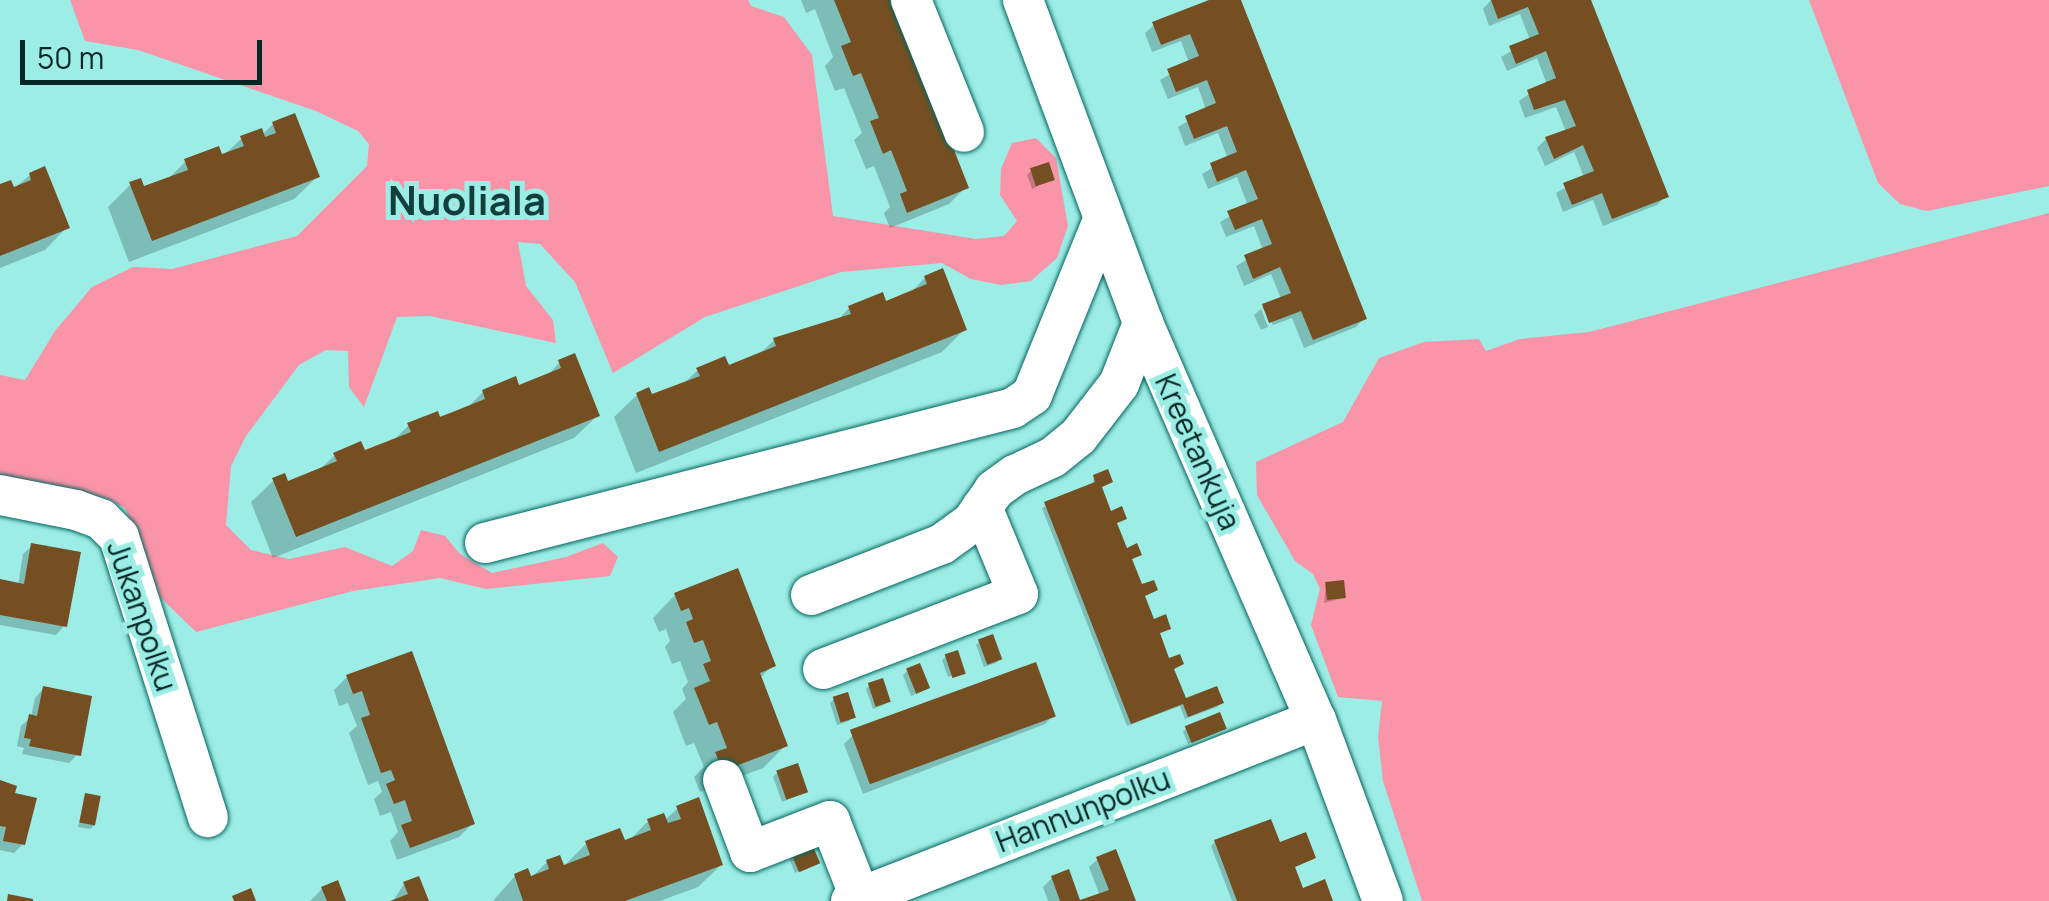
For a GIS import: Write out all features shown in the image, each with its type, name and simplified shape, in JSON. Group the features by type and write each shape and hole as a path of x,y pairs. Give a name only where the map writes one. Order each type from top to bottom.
{"street":[{"path":"911,0 964,132"},
{"name":"Kreetankuja","path":"1023,0 1143,323 1316,720 1383,901"},
{"path":"485,542 1013,408 1032,394 1103,220"},
{"path":"811,595 942,544 972,522 994,490 1015,474 1053,457 1099,414 1119,384 1143,323"},
{"name":"Jukanpolku","path":"0,495 88,514 102,519 119,537 208,817"},
{"path":"824,669 1018,594 982,507"},
{"name":"Hannunpolku","path":"855,899 1316,720"},
{"path":"723,780 750,852 830,821 855,899"}],"shaded area":[{"path":"70,0 748,0 751,6 784,17 812,55 833,216 976,239 1004,236 1017,221 1000,195 1001,169 1012,143 1036,138 1056,158 1068,226 1057,258 1031,281 1001,285 971,279 942,263 841,272 705,317 613,373 575,282 540,244 518,242 526,286 553,320 556,343 430,316 397,317 364,407 349,387 348,351 326,350 299,365 246,436 231,466 226,525 251,550 289,559 345,547 392,566 413,551 421,530 445,536 460,554 492,573 566,557 603,543 618,557 610,576 486,589 440,578 353,591 196,632 160,597 125,508 106,498 0,477 0,375 25,380 55,331 92,287 133,267 172,269 297,236 367,166 369,144 358,131 316,111 138,50 85,41"},
{"path":"1809,0 2049,0 2049,186 1927,211 1900,204 1878,183"},
{"path":"2049,213 2049,901 1422,901 1383,781 1378,737 1382,701 1338,697 1311,625 1320,589 1313,574 1295,561 1257,495 1256,462 1343,422 1379,358 1424,342 1479,339 1486,351 1520,339 1589,332"}],"building":[{"path":"834,0 895,0 969,188 907,213 900,194 907,191 891,150 883,154 870,121 879,118 861,73 853,76 841,46 851,42"},
{"path":"1209,0 1241,0 1367,319 1313,340 1301,311 1269,323 1262,304 1291,293 1280,267 1253,279 1244,255 1272,244 1262,219 1235,230 1227,211 1258,199 1246,170 1217,182 1210,163 1237,152 1227,126 1194,139 1185,116 1216,103 1207,80 1176,92 1167,69 1199,56 1190,34 1161,45 1152,22"},
{"path":"1491,0 1591,0 1669,197 1612,219 1602,193 1572,205 1563,183 1594,171 1583,145 1554,159 1545,137 1576,126 1565,100 1534,110 1527,90 1556,78 1546,51 1516,64 1509,46 1539,34 1528,7 1498,19"},
{"path":"295,113 320,177 152,241 129,182 141,178 144,186 188,170 184,159 219,146 222,154 244,146 240,136 262,128 265,137 276,133 272,122"},
{"path":"1049,162 1055,180 1036,186 1030,168"},
{"path":"45,166 70,228 0,256 0,184 11,180 14,187 31,180 29,173"},
{"path":"943,268 967,330 659,452 636,393 649,387 652,394 700,376 696,368 725,356 729,365 776,346 773,338 851,314 848,306 883,292 886,301 927,284 924,276"},
{"path":"575,353 600,416 296,537 272,478 285,473 288,481 337,461 333,453 361,441 365,450 411,432 407,423 438,411 440,417 485,399 482,390 516,376 519,385 561,368 558,360"},
{"path":"1108,469 1113,482 1102,487 1111,511 1122,506 1127,519 1117,523 1127,548 1137,543 1142,555 1132,559 1142,584 1154,580 1158,590 1145,596 1154,619 1166,614 1171,629 1160,633 1169,658 1180,654 1184,664 1174,669 1186,698 1217,686 1224,703 1188,717 1183,704 1131,724 1044,502 1095,482 1093,475"},
{"path":"31,543 81,552 67,627 0,615 0,579 24,584"},
{"path":"738,568 776,666 760,673 788,746 723,771 715,752 727,748 717,722 709,725 694,688 710,681 703,664 711,661 703,640 694,643 686,622 693,619 689,608 681,611 674,593"},
{"path":"1344,580 1346,598 1327,600 1325,582"},
{"path":"993,634 1002,659 987,665 978,639"},
{"path":"958,650 966,674 952,678 945,654"},
{"path":"412,651 475,824 410,848 401,825 412,821 405,800 394,804 386,784 395,780 391,770 381,773 361,718 370,715 362,691 353,694 346,675"},
{"path":"1036,662 1056,717 870,784 850,730"},
{"path":"920,663 930,688 916,694 906,669"},
{"path":"883,678 891,702 876,707 868,683"},
{"path":"43,686 92,696 81,756 29,746 31,739 24,738 29,714 37,716"},
{"path":"848,692 856,718 841,722 833,697"},
{"path":"1220,712 1227,729 1192,743 1185,726"},
{"path":"798,763 808,792 786,800 776,770"},
{"path":"0,780 17,786 15,793 37,798 25,845 3,841 6,827 0,826"},
{"path":"85,793 101,796 95,826 79,822"},
{"path":"699,797 723,865 625,901 523,901 514,874 528,868 531,876 549,869 546,860 560,855 564,865 590,855 585,841 620,828 625,840 651,830 647,819 664,813 668,823 681,819 676,806"},
{"path":"1271,819 1280,842 1306,832 1316,858 1295,867 1303,888 1325,879 1333,901 1237,901 1214,840"},
{"path":"812,844 820,863 799,872 791,853"},
{"path":"1116,849 1136,901 1060,901 1051,876 1069,869 1080,900 1109,890 1096,857"},
{"path":"419,876 429,901 390,901 408,894 403,882"},
{"path":"338,880 346,901 327,901 321,887"},
{"path":"251,888 256,901 234,901 232,896"},
{"path":"8,894 33,899 33,901 7,901"}],"district":[{"name":"Nuoliala","path":"467,200"}]}
